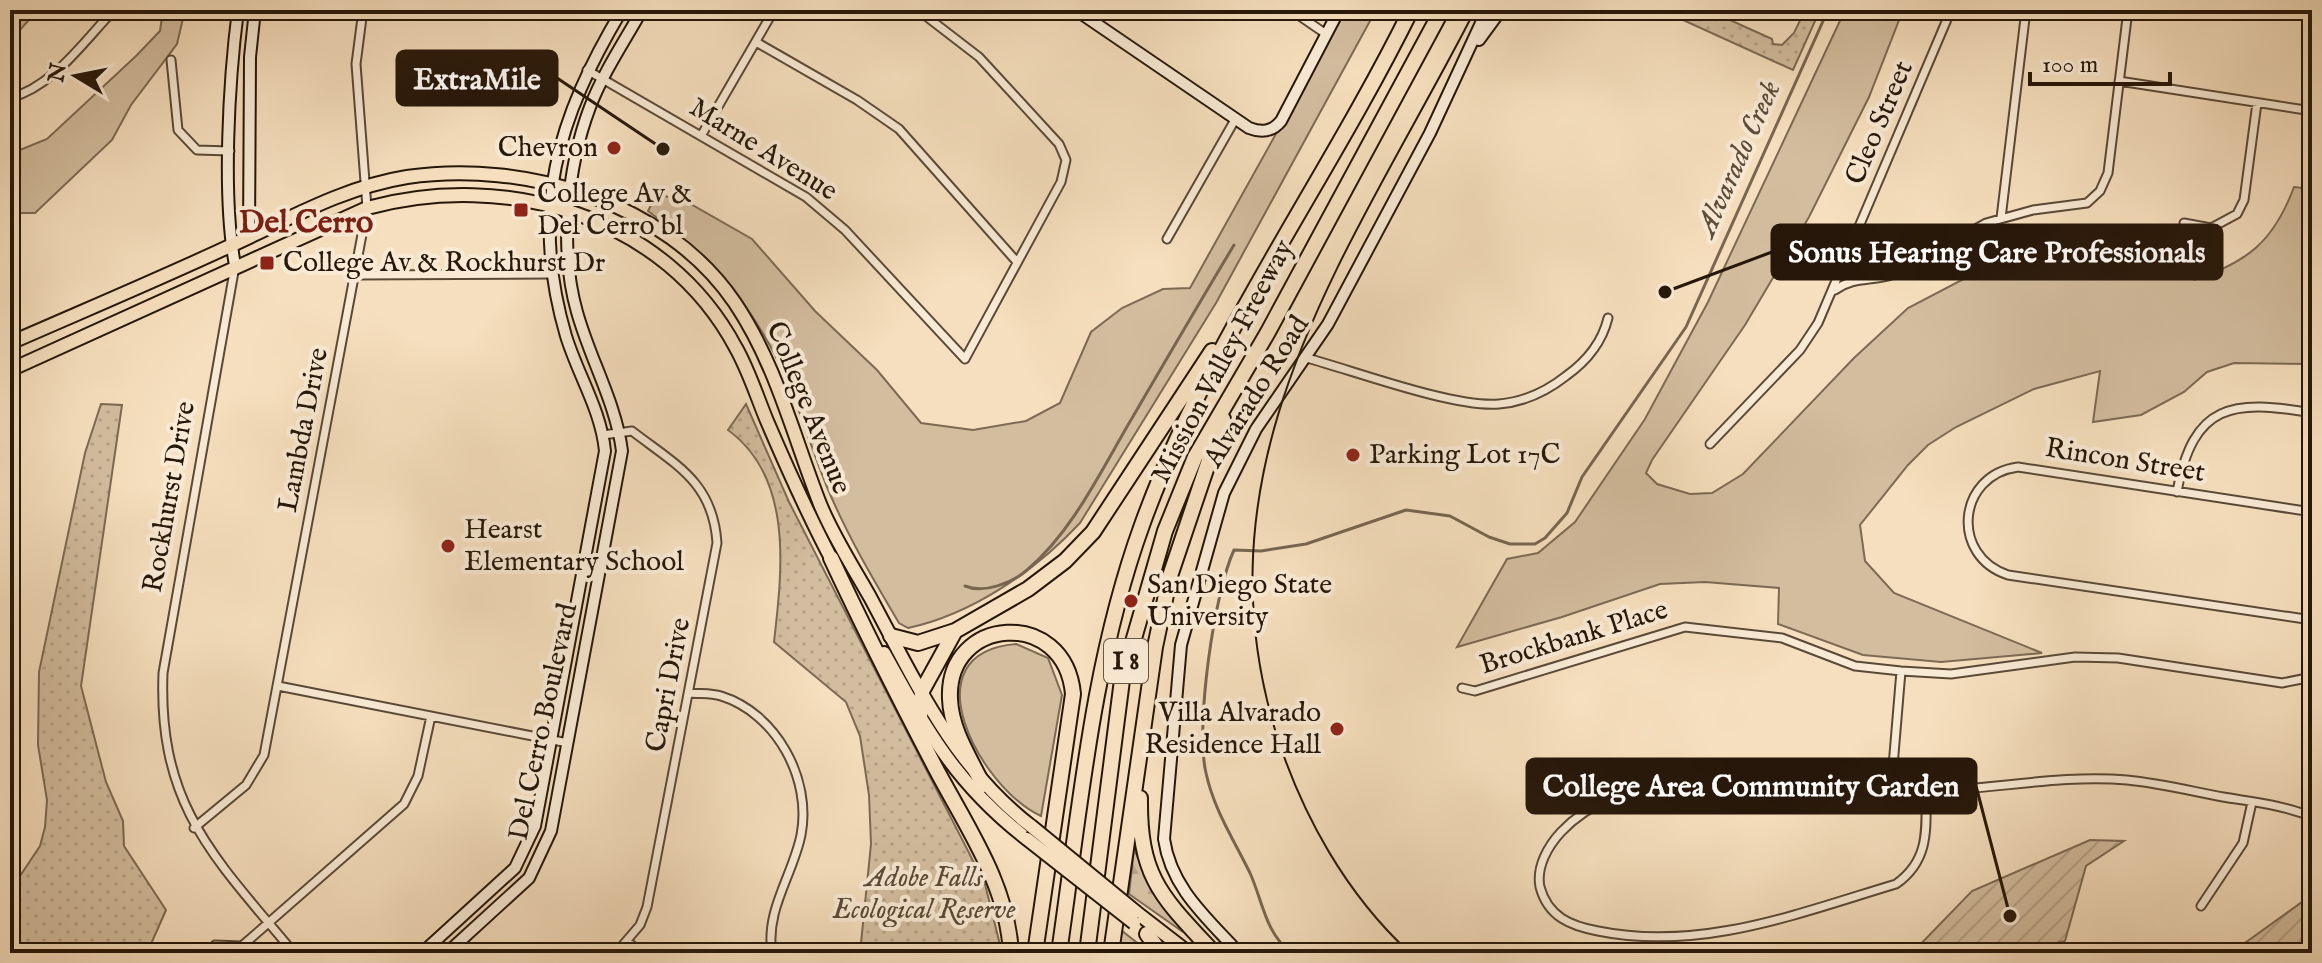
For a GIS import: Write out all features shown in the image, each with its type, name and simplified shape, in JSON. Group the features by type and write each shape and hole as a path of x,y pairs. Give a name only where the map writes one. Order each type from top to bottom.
{"highway":[{"name":"Mission Valley Freeway","path":"1059,953 1089,733 1120,593 1142,525 1187,416 1411,10"},
{"name":"Mission Valley Freeway","path":"1087,953 1118,705 1131,640 1165,531 1195,457 1414,67 1442,10"},
{"path":"891,636 918,643 955,631 1028,589 1065,561 1093,532 1265,270"},
{"path":"1111,953 1144,722 1170,576 1234,389"},
{"path":"831,558 865,632 995,879 1011,953"},
{"path":"920,718 922,691 955,631"},
{"path":"983,785 953,721 949,696 953,672 961,658 980,640 1004,632 1026,633 1056,651 1072,680 1073,694 1035,953"},
{"path":"1144,722 1140,843 1152,879 1174,910 1214,953"},
{"path":"1147,934 1161,953"}],"main road":[{"name":"College Avenue","path":"10,343 343,194 407,177 496,176 572,189 613,204 672,239 733,299 762,347 822,508 891,636 949,740 983,785 1029,833"},
{"name":"College Avenue","path":"10,370 235,265 367,208 405,198 464,193 511,196 569,211 624,235 655,254 684,278 712,310 737,348 805,511 943,756 972,792 1135,917 1189,953"},
{"name":"College Avenue","path":"1135,917 1147,934 1169,953"}],"street":[{"path":"10,98 26,93 44,81 114,10"},
{"name":"Rockhurst Drive","path":"238,10 230,151 235,265 163,673 161,717 177,792 194,828 294,953"},
{"path":"249,237 250,57 255,10"},
{"name":"Lambda Drive","path":"194,828 257,772 264,755 367,208 368,187 357,113 356,64 363,10"},
{"name":"Del Cerro Boulevard","path":"422,953 494,891 521,859 535,826 604,466 603,435 576,369 552,274 549,205 574,102 587,69 622,10"},
{"name":"Del Cerro Boulevard","path":"447,953 506,903 536,867 551,831 620,469 619,431 614,409 592,363 568,272 569,211 578,147 601,81 642,10"},
{"path":"701,136 774,10"},
{"path":"756,42 857,100 899,129 1017,262 1061,182 1066,160 1059,144 1001,78 959,39 918,10"},
{"path":"1076,10 1249,128 1267,131 1281,121 1339,10"},
{"path":"1291,10 1326,34"},
{"name":"Alvarado Road","path":"1239,953 1182,890 1166,850 1164,819 1180,656 1194,592 1224,493 1256,429 1307,358 1471,51 1487,10"},
{"name":"Alvarado Road","path":"1471,51 1501,10"},
{"name":"Cleo Street","path":"1710,444 1800,350 1830,299 1951,10"},
{"path":"2001,218 2026,10"},
{"path":"1830,299 1850,279 1880,279 2001,218 2081,205 2092,200 2104,185 2128,10"},
{"path":"171,60 178,130 197,150 230,151"},
{"name":"Marne Avenue","path":"587,69 601,81 806,197 845,230 965,359 1017,262"},
{"path":"2119,81 2312,111"},
{"path":"2184,223 2211,228 2237,214 2244,200 2257,103"},
{"path":"1167,239 1236,118"},
{"path":"356,275 552,274"},
{"path":"1307,358 1457,400 1500,404 1551,388 1583,364 1604,336 1608,318"},
{"path":"2177,492 2187,451 2209,422 2229,410 2260,403 2312,413"},
{"path":"10,419 15,457 10,481"},
{"path":"603,435 619,431"},
{"name":"Capri Drive","path":"616,953 628,942 647,907 717,543 716,521 704,491 689,474 632,431 619,431"},
{"name":"Rincon Street","path":"2312,512 2013,468 1982,484 1970,506 1967,527 1979,556 1992,568 2008,575 2312,620"},
{"name":"Brockbank Place","path":"1462,688 1475,691 1685,627 1782,638 1855,666 1901,671 1951,674 2075,657 2118,658 2282,683 2312,677"},
{"path":"1891,790 1901,671"},
{"path":"278,686 568,743"},
{"path":"690,693 720,696 741,706 774,734 792,761 802,795 802,827 772,920 772,953"},
{"path":"215,945 242,946 404,804 418,776 431,716"},
{"path":"1926,791 1925,848 1911,873 1896,884 1766,923 1703,936 1611,934 1569,925 1550,909 1540,885 1545,855 1566,827 1598,804 1636,791 1704,779 1762,779 1926,791 2126,780 2252,802 2312,817"},
{"path":"2201,906 2243,843 2252,802"},
{"path":"628,942 641,953"}],"green space":[{"path":"10,10 38,10 10,41"},
{"path":"163,10 185,10 177,44 131,105 112,140 35,213 14,213 10,209 10,154 47,139 136,56 160,31"},
{"path":"1345,10 1376,10 1216,303 1080,523 1044,557 979,601 908,628 899,623 835,505 793,395 767,340 734,292 715,271 648,211 657,194 687,202 752,239 815,311 877,370 921,423 973,430 1026,421 1060,403 1091,332 1122,308 1163,289 1190,288"},
{"path":"1688,10 1708,10 1772,39 1773,44 1782,45 1794,33 1805,10 1820,10 1793,70 1683,20"},
{"path":"1845,10 1903,10 1869,97 1809,217 1745,325 1652,460 1646,473 1657,484 1690,494 1712,493 1743,474 1854,358 1908,308 1977,272 2036,256 2133,245 2194,280 2230,265 2257,247 2278,222 2294,187 2312,189 2312,364 2234,363 2207,372 2184,392 2141,415 2093,422 2100,371 2034,389 1956,427 1928,445 1908,465 1860,525 1865,561 1894,593 2042,653 1941,662 1863,655 1778,624 1779,588 1705,582 1660,584 1562,617 1457,647 1507,559 1538,553 1575,522 1645,419 1708,302"},
{"path":"101,404 122,405 81,686 106,782 123,821 124,846 166,910 147,953 10,953 10,891 40,846 45,827 47,800 38,745 39,672 85,453"},
{"name":"Adobe Falls Ecological Reserve","path":"746,404 789,502 985,884 1002,953 860,953 871,844 869,795 860,736 846,702 774,642 780,557 774,500 764,474 749,450 728,430"},
{"path":"1016,644 1048,658 1062,695 1041,816 1018,801 996,779 978,752 965,723 960,695 965,671 983,653"},
{"path":"2090,840 2124,841 2086,866 2065,941 2015,953 1912,953 1972,891"},
{"path":"1134,849 1153,891 1183,932 1129,894"},
{"path":"2309,897 2312,953 2231,953"},
{"path":"1121,930 1150,953 1117,953"}],"waterway":[{"name":"Alvarado Creek","path":"1291,953 1275,936 1250,873 1219,812 1206,773 1203,752 1205,694 1213,627 1234,550 1261,551 1306,544 1406,510 1450,516 1489,537 1510,544 1535,544 1545,538 1567,513 1582,477 1686,327 1828,10"},
{"path":"965,586 989,588 1014,579 1043,555 1071,521 1234,245"}],"tram line":[{"path":"1410,953 1346,879 1313,823 1287,764 1276,733 1255,632 1254,536 1270,444 1299,355 1337,269 1475,10"}],"place":[{"name":"Chevron","path":"614,148"},
{"name":"ExtraMile","path":"663,149"},
{"name":"College Av & Del Cerro bl","path":"521,210"},
{"name":"College Av & Rockhurst Dr","path":"267,263"},
{"name":"Sonus Hearing Care Professionals","path":"1665,292"},
{"name":"Parking Lot 17C","path":"1353,455"},
{"name":"Hearst Elementary School","path":"448,546"},
{"name":"San Diego State University","path":"1131,601"},
{"name":"Villa Alvarado Residence Hall","path":"1337,729"},
{"name":"College Area Community Garden","path":"2010,916"}],"district":[{"name":"Del Cerro","path":"306,223"}]}
